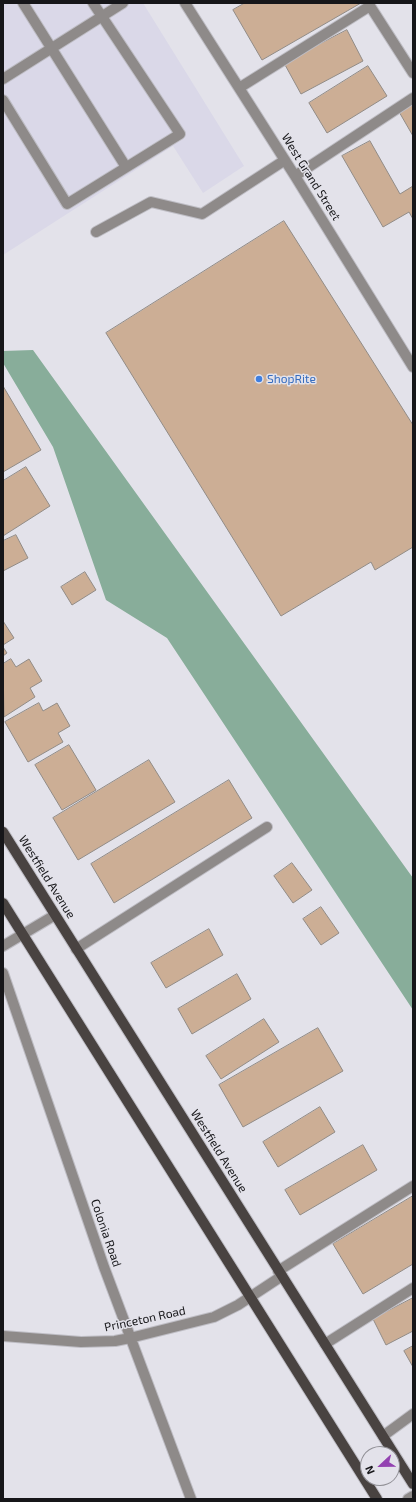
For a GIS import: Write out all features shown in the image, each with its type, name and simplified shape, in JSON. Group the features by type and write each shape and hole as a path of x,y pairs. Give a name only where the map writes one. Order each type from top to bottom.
{"main road":[{"name":"Westfield Avenue","path":"3,832 413,1484"},
{"path":"3,903 377,1499"}],"street":[{"path":"23,3 126,167"},
{"path":"3,100 67,204 180,134 93,3"},
{"path":"3,79 123,3"},
{"name":"West Grand Street","path":"185,3 285,160 413,367"},
{"path":"239,88 373,4 413,73"},
{"path":"295,176 413,98"},
{"path":"96,232 150,202 202,214 285,160"},
{"path":"76,949 267,827"},
{"path":"3,946 55,915"},
{"name":"Colonia Road","path":"3,973 130,1338 191,1499"},
{"name":"Princeton Road","path":"3,1336 81,1342 109,1341 130,1338 214,1317 250,1297 280,1273 413,1186"},
{"path":"325,1344 413,1288"},
{"path":"383,1436 413,1414"},
{"path":"408,1499 413,1496"}],"shaded area":[{"path":"3,3 143,3 244,166 203,193 173,146 3,255"}],"green space":[{"path":"33,350 413,878 413,1010 167,638 106,600 53,447 3,363 3,351"}],"building":[{"path":"245,3 361,3 262,60 233,10"},
{"path":"347,30 363,61 301,94 284,63"},
{"path":"368,66 387,96 327,133 309,103"},
{"path":"413,101 413,136 398,110"},
{"path":"370,141 400,194 413,186 413,219 409,212 383,227 342,156"},
{"name":"ShopRite","path":"284,221 413,425 413,547 375,570 371,562 281,616 106,333"},
{"path":"3,386 41,450 3,472"},
{"path":"26,467 50,506 3,536 3,481"},
{"path":"16,535 28,558 3,571 3,541"},
{"path":"85,572 96,590 72,605 61,587"},
{"path":"3,621 14,638 3,645"},
{"path":"3,647 7,653 3,656"},
{"path":"11,659 16,667 29,659 42,681 30,688 35,697 4,717 3,664"},
{"path":"39,703 43,711 57,703 70,726 58,733 63,742 28,762 5,722"},
{"path":"69,745 96,790 62,810 35,765"},
{"path":"149,760 175,802 78,860 53,818"},
{"path":"229,780 252,818 114,903 91,864"},
{"path":"292,863 312,890 293,903 274,876"},
{"path":"321,907 339,933 321,945 303,919"},
{"path":"209,929 223,955 166,988 151,963"},
{"path":"237,974 251,999 192,1034 178,1009"},
{"path":"264,1019 279,1042 221,1079 206,1056"},
{"path":"318,1028 343,1071 243,1127 219,1085"},
{"path":"320,1107 335,1132 278,1167 263,1142"},
{"path":"363,1145 377,1170 300,1215 285,1190"},
{"path":"413,1196 413,1264 363,1294 333,1244"},
{"path":"413,1298 413,1331 386,1345 373,1319"},
{"path":"413,1346 413,1367 404,1351"}],"place":[{"name":"ShopRite","path":"259,379"}]}
